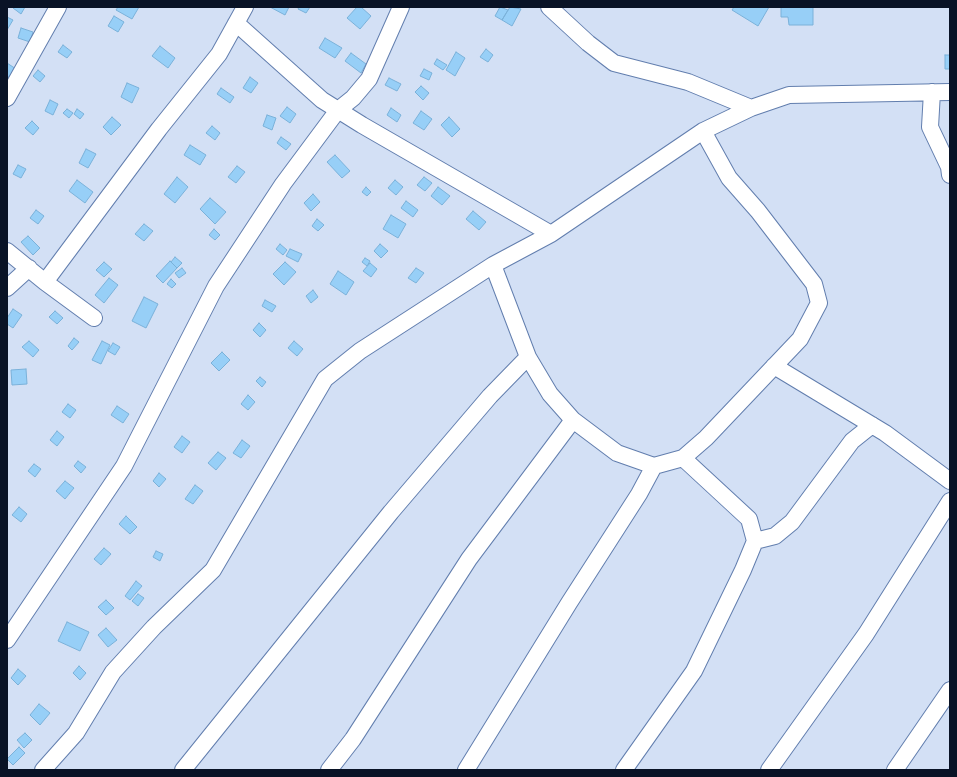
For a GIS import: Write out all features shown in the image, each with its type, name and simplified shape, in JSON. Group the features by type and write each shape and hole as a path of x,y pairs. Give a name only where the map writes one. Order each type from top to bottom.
{"street":[{"path":"7,98 58,7"},
{"path":"45,282 159,129 219,54 246,7"},
{"path":"7,640 124,466 216,286 283,184 338,110 353,98 369,79 401,7"},
{"path":"549,7 588,43 614,62 688,82 751,108"},
{"path":"236,23 322,100 551,234"},
{"path":"932,92 930,127 949,167 950,175"},
{"path":"43,770 76,733 113,672 154,626 213,570 325,379 360,351 493,265 551,234 703,131 751,108 789,95 950,92"},
{"path":"493,265 528,357 550,394 573,420 617,452 654,466 683,458 706,438 800,339 819,303 814,284 758,211 729,178 703,131"},
{"path":"7,251 45,282 94,318"},
{"path":"7,288 29,268"},
{"path":"183,770 391,512 490,396 528,357"},
{"path":"774,366 872,425 950,481"},
{"path":"329,770 353,739 469,559 573,420"},
{"path":"755,541 775,536 792,522 852,441 872,425"},
{"path":"624,770 694,671 743,570 755,541 749,519 683,458"},
{"path":"466,770 569,603 639,494 654,466"},
{"path":"769,770 866,634 950,501"},
{"path":"895,770 950,690"}],"building":[{"path":"25,7 21,14 13,8"},
{"path":"118,7 139,7 132,19 116,10"},
{"path":"270,7 289,7 285,15"},
{"path":"299,7 310,7 306,13 298,9"},
{"path":"357,7 361,7 371,16 360,29 347,18"},
{"path":"500,7 508,10 502,20 495,16"},
{"path":"510,7 521,9 512,26 502,20"},
{"path":"734,7 769,7 758,26 732,10"},
{"path":"781,7 813,7 813,25 789,25 788,17 781,17"},
{"path":"114,16 124,22 118,32 108,26"},
{"path":"7,17 13,20 7,30"},
{"path":"21,28 33,32 30,42 18,38"},
{"path":"325,38 342,48 335,58 319,48"},
{"path":"63,45 72,52 67,58 58,52"},
{"path":"160,46 175,58 168,68 152,56"},
{"path":"486,49 493,55 488,62 480,57"},
{"path":"456,52 465,58 455,76 446,70"},
{"path":"351,53 366,64 361,73 345,61"},
{"path":"945,55 950,55 950,69 945,69"},
{"path":"437,59 447,65 443,70 434,64"},
{"path":"7,63 16,69 10,78 7,76"},
{"path":"424,69 432,73 429,80 420,76"},
{"path":"38,70 45,76 40,82 33,76"},
{"path":"250,77 258,83 251,93 243,88"},
{"path":"389,78 401,84 397,91 385,85"},
{"path":"127,83 139,88 132,103 121,97"},
{"path":"421,86 429,93 423,100 415,92"},
{"path":"221,88 234,97 230,103 217,94"},
{"path":"50,100 58,104 53,115 45,111"},
{"path":"287,107 296,114 290,123 280,116"},
{"path":"391,108 401,115 397,122 387,115"},
{"path":"67,109 73,113 69,118 63,113"},
{"path":"77,109 84,114 80,119 74,114"},
{"path":"421,111 432,119 424,130 413,123"},
{"path":"267,115 276,118 272,130 263,126"},
{"path":"112,117 121,125 111,135 103,127"},
{"path":"449,117 460,129 452,137 441,125"},
{"path":"32,121 39,128 33,135 25,128"},
{"path":"212,126 220,133 215,140 206,133"},
{"path":"281,137 291,144 286,150 277,143"},
{"path":"190,145 206,155 200,165 184,155"},
{"path":"86,149 96,154 88,168 79,163"},
{"path":"335,155 350,171 342,178 327,162"},
{"path":"18,165 26,169 21,178 13,174"},
{"path":"237,166 245,172 236,183 228,177"},
{"path":"177,177 188,187 175,203 164,194"},
{"path":"424,177 432,183 425,191 417,185"},
{"path":"77,180 93,192 85,203 69,191"},
{"path":"395,180 403,187 396,195 388,188"},
{"path":"366,187 371,192 367,196 362,192"},
{"path":"438,187 450,196 442,205 431,196"},
{"path":"313,194 320,202 311,211 304,203"},
{"path":"210,198 226,212 215,224 200,209"},
{"path":"406,201 418,210 413,217 401,208"},
{"path":"36,210 44,216 38,224 30,218"},
{"path":"473,211 486,222 479,230 466,219"},
{"path":"391,215 406,224 398,238 383,229"},
{"path":"317,219 324,225 318,231 312,226"},
{"path":"144,224 153,231 144,241 135,234"},
{"path":"214,229 220,235 215,240 209,235"},
{"path":"28,236 40,248 33,255 21,242"},
{"path":"280,244 287,250 283,255 276,249"},
{"path":"380,244 388,251 381,258 374,251"},
{"path":"290,249 302,254 298,262 286,256"},
{"path":"175,257 182,263 177,268 171,262"},
{"path":"365,258 370,261 367,266 362,262"},
{"path":"170,261 177,268 163,283 156,276"},
{"path":"104,262 112,269 104,277 96,270"},
{"path":"285,262 296,272 284,285 273,274"},
{"path":"370,263 377,269 371,277 363,271"},
{"path":"182,268 186,273 179,278 175,273"},
{"path":"416,268 424,273 416,283 408,278"},
{"path":"338,271 354,282 346,295 330,284"},
{"path":"109,278 118,285 104,303 95,295"},
{"path":"171,279 176,284 172,288 167,284"},
{"path":"313,290 318,297 311,303 306,296"},
{"path":"144,297 158,304 146,328 132,321"},
{"path":"265,300 276,306 272,312 262,306"},
{"path":"13,309 22,315 13,328 7,324 7,318"},
{"path":"55,311 63,318 57,324 49,317"},
{"path":"259,323 266,330 260,337 253,330"},
{"path":"74,338 79,342 72,350 68,346"},
{"path":"29,341 39,350 33,357 22,347"},
{"path":"102,341 110,345 101,364 92,360"},
{"path":"294,341 303,349 297,356 288,348"},
{"path":"113,343 120,347 115,355 108,351"},
{"path":"222,352 230,360 219,371 211,363"},
{"path":"26,369 27,384 12,385 11,370"},
{"path":"260,377 266,382 262,387 256,381"},
{"path":"248,395 255,402 248,410 241,404"},
{"path":"68,404 76,410 70,418 62,412"},
{"path":"117,406 129,414 123,423 111,415"},
{"path":"57,431 64,437 57,446 50,440"},
{"path":"182,436 190,442 182,453 174,447"},
{"path":"242,440 250,446 241,458 233,453"},
{"path":"218,452 226,458 216,470 208,463"},
{"path":"78,461 86,467 81,473 74,466"},
{"path":"34,464 41,469 35,477 28,471"},
{"path":"159,473 166,479 159,487 153,481"},
{"path":"65,481 74,488 65,499 56,491"},
{"path":"195,485 203,491 193,504 185,499"},
{"path":"19,507 27,514 21,522 12,515"},
{"path":"126,516 137,527 130,534 119,524"},
{"path":"104,548 111,554 101,565 94,559"},
{"path":"156,551 163,554 160,561 153,557"},
{"path":"136,581 142,586 130,600 125,596"},
{"path":"138,594 144,598 138,606 132,601"},
{"path":"106,600 114,608 106,615 98,607"},
{"path":"67,622 89,632 80,651 58,641"},
{"path":"106,628 117,640 108,647 98,635"},
{"path":"79,666 86,673 80,680 73,673"},
{"path":"18,669 26,676 18,685 11,678"},
{"path":"39,704 50,713 40,725 30,715"},
{"path":"25,733 32,740 24,748 17,740"},
{"path":"19,747 25,753 13,765 7,759"}]}
